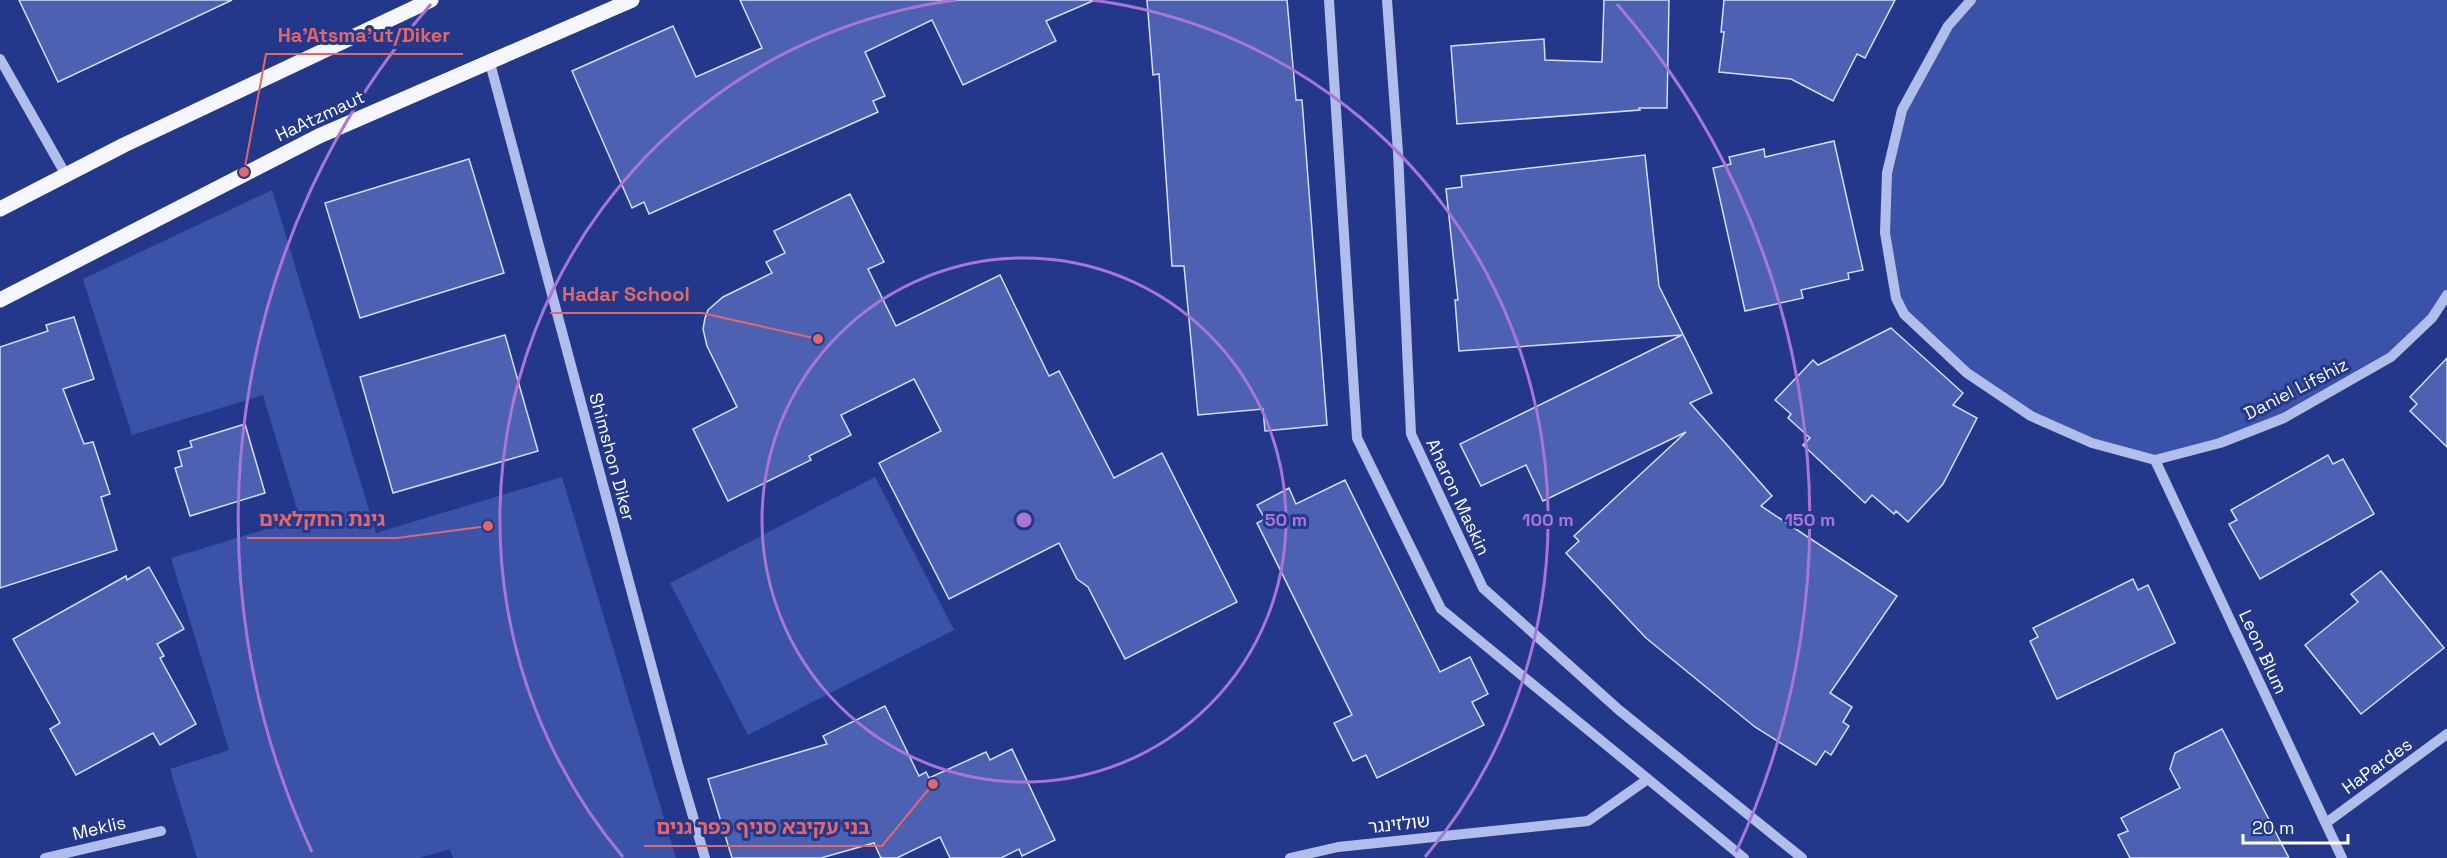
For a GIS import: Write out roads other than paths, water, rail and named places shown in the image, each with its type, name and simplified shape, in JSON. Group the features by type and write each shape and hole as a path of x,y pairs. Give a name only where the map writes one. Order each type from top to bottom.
{"main road":[{"path":"0,209 431,0"},
{"name":"HaAtzmaut","path":"0,300 319,136 632,0"}],"street":[{"path":"1329,0 1357,438 1441,609 1744,858"},
{"name":"Aharon Maskin","path":"1387,0 1398,152 1411,434 1483,588 1619,710 1802,858"},
{"name":"Daniel Lifshiz","path":"1971,0 1948,26 1902,110 1887,173 1885,233 1899,306 1904,314 1967,373 2031,416 2092,443 2155,460 2220,443 2284,418 2391,357 2432,318 2447,295"},
{"path":"0,59 66,175"},
{"name":"Shimshon Diker","path":"490,63 674,754 705,858"},
{"name":"Leon Blum","path":"2155,460 2342,858"},
{"name":"HaPardes","path":"2326,823 2447,734"},
{"name":"שולזינגר","path":"1290,858 1338,846 1588,821 1648,779"},
{"name":"Meklis","path":"45,858 161,831"}],"place":[{"name":"Ha'Atsma'ut/Diker","path":"244,172"},
{"name":"Hadar School","path":"818,339"},
{"name":"גינת החקלאים","path":"488,526"},
{"name":"בני עקיבא סניף כפר גנים","path":"933,784"}]}
